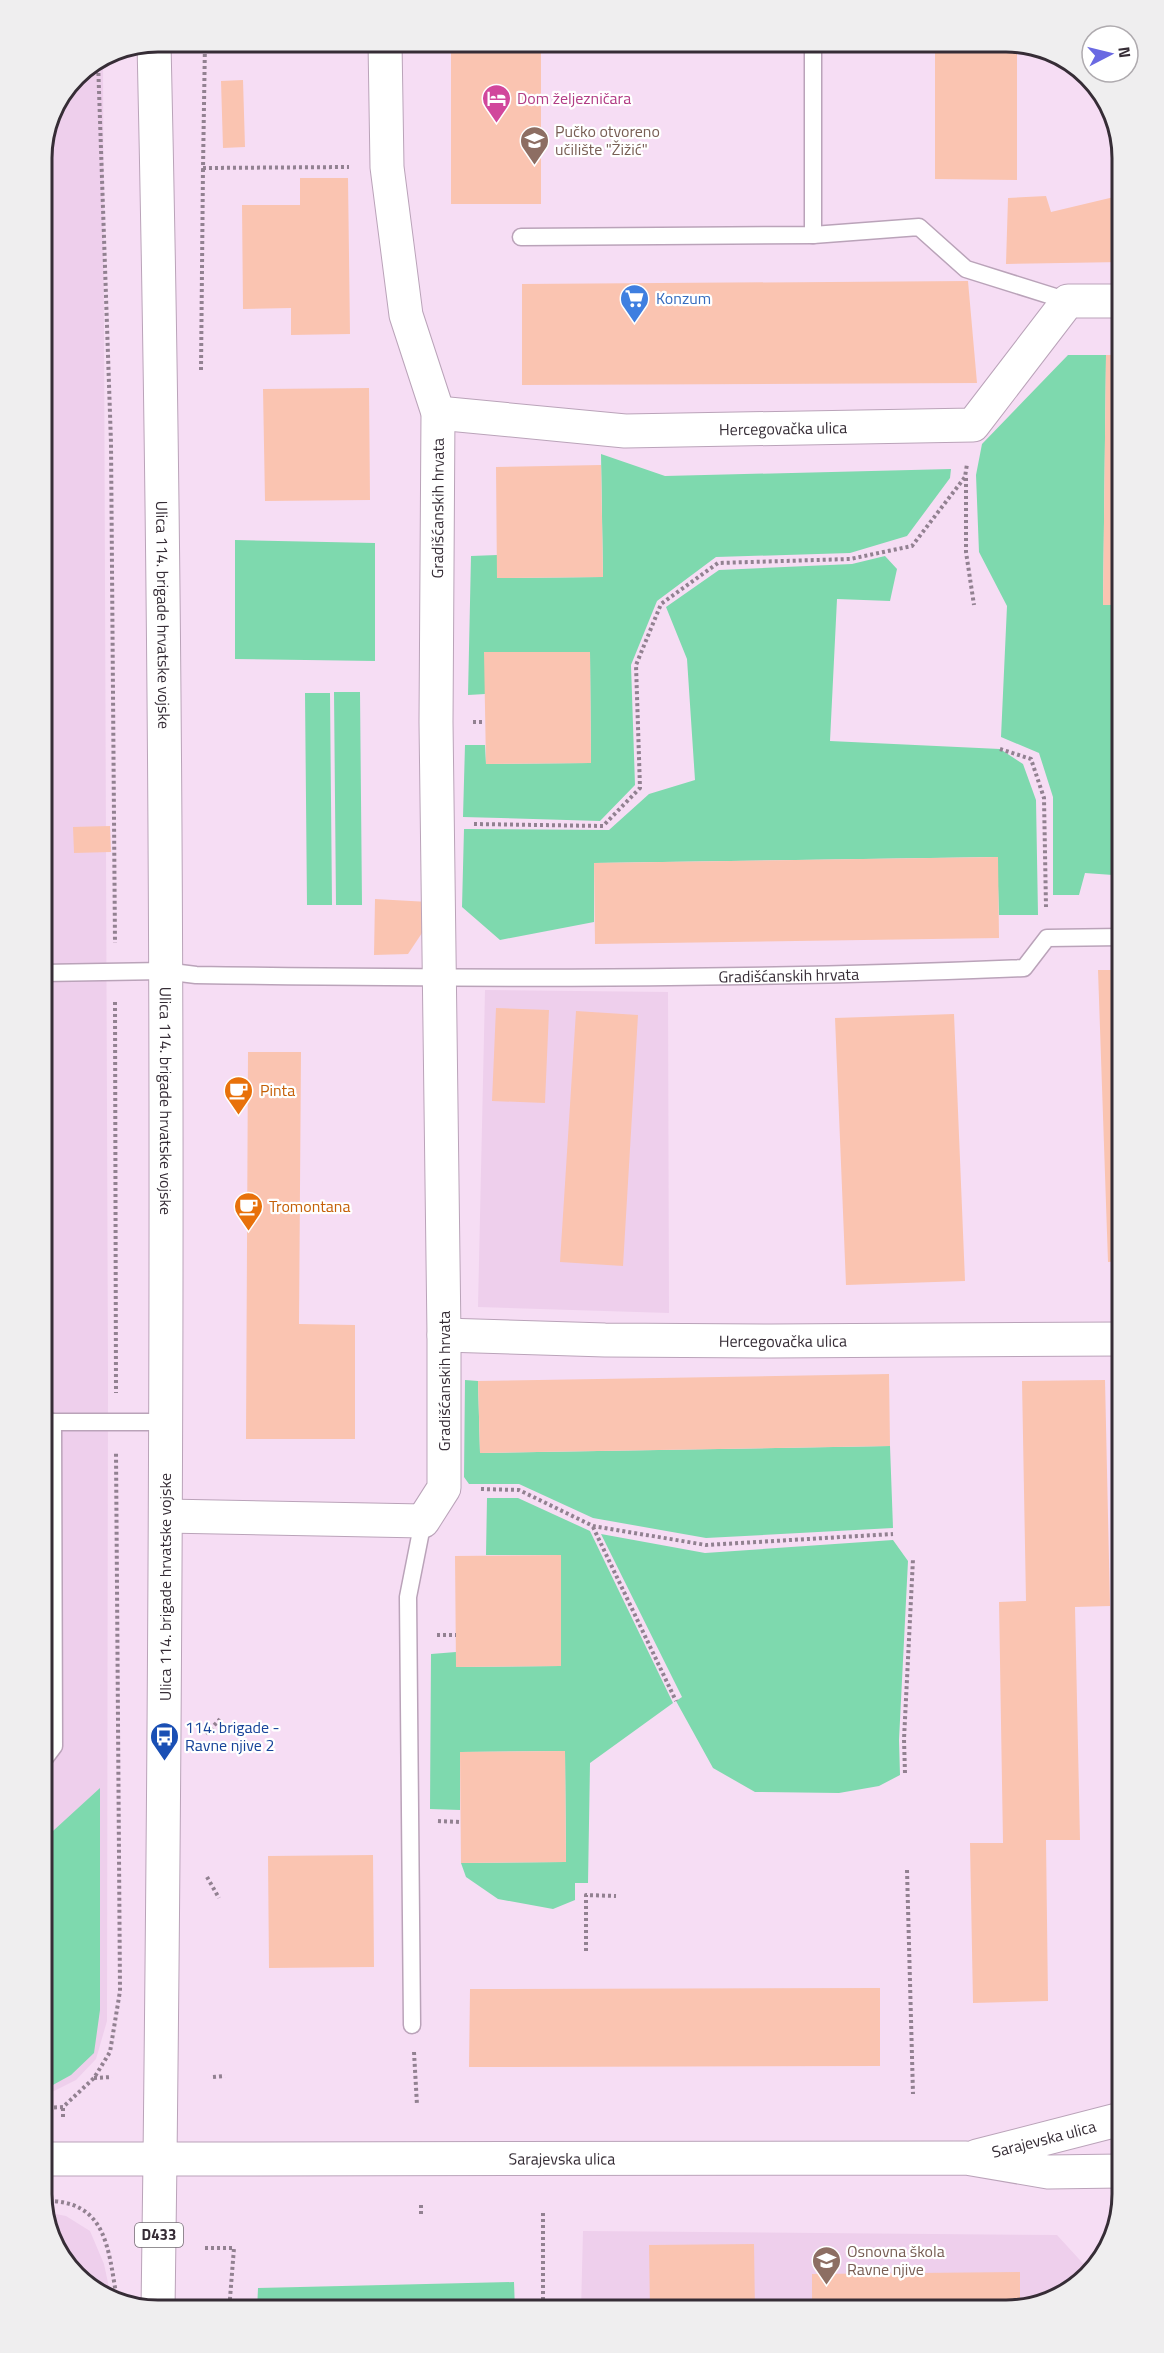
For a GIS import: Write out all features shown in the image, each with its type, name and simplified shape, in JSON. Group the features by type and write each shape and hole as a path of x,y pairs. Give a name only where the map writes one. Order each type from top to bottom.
{"street":[{"name":"Ulica 114. brigade hrvatske vojske","path":"154,52 161,349 166,1422 160,2159"},
{"name":"Gradišćanskih hrvata","path":"385,52 387,167 406,315 438,413 438,824 444,1488"},
{"path":"973,425 1068,302 1112,301"},
{"name":"Hercegovačka ulica","path":"438,413 625,431 973,425"},
{"name":"Hercegovačka ulica","path":"444,1335 605,1340 1112,1340"},
{"path":"166,1516 423,1521 444,1488"},
{"name":"Sarajevska ulica","path":"966,2158 1112,2120"},
{"name":"Sarajevska ulica","path":"52,2159 966,2158 1048,2172 1112,2172"},
{"name":"D433","path":"158,2300 160,2159"}],"lane":[{"path":"813,53 813,235"},
{"path":"521,237 813,235 919,227 966,269 1068,302"},
{"path":"1047,938 1112,937"},
{"name":"Gradišćanskih hrvata","path":"53,973 164,971 196,975 440,979 866,975 1024,968 1047,938"},
{"path":"52,1422 166,1422"},
{"path":"412,2025 408,1597 423,1521"},
{"path":"52,1652 52,1748"}],"path":[{"path":"205,52 203,168 387,167"},
{"path":"52,2108 63,2107 94,2078 110,2052 120,1991 111,443 98,71"},
{"path":"973,425 966,477 966,552 974,605"},
{"path":"438,824 603,826 640,788 636,665 661,604 718,564 850,559 912,546 966,477"},
{"path":"1000,749 1030,759 1044,798 1047,938"},
{"path":"444,1488 519,1491 593,1526 706,1545 893,1534"},
{"path":"593,1526 676,1701"},
{"path":"905,1773 904,1739 913,1559"},
{"path":"206,1734 220,1719"},
{"path":"907,1870 913,2094"},
{"path":"207,1877 219,1898"},
{"path":"586,1951 586,1895 616,1896"},
{"path":"412,2025 417,2105"},
{"path":"213,2077 225,2076"},
{"path":"94,2078 112,2077"},
{"path":"63,2107 63,2117"},
{"path":"53,2201 84,2209 100,2226 108,2248 116,2292"},
{"path":"421,2205 421,2214"},
{"path":"543,2213 543,2300"},
{"path":"108,2248 115,2248"},
{"path":"205,2248 234,2248 231,2300"}],"shaded area":[{"path":"103,68 108,1377 107,2021 96,2059 76,2080 52,2091 53,145 63,112 74,94"},
{"path":"485,990 668,992 669,1313 478,1307"},
{"path":"55,2214 66,2216 90,2231 104,2264 109,2288 89,2274 70,2253 58,2229"},
{"name":"Osnovna škola Ravne njive","path":"583,2231 1057,2235 1084,2265 1059,2286 1033,2297 1013,2300 581,2300"}],"green space":[{"path":"1068,355 1106,355 1103,605 1112,605 1112,875 1085,873 1079,895 1053,895 1053,797 1039,753 1001,737 1007,606 979,552 976,475 982,444"},
{"path":"601,454 665,476 951,469 950,478 907,536 850,553 716,557 657,601 631,665 635,785 600,821 463,817 465,745 485,745 486,764 591,763 590,652 485,652 485,694 468,695 471,556 497,555 498,578 603,577"},
{"path":"235,540 375,543 375,661 235,659"},
{"path":"885,556 897,569 890,601 837,599 830,741 1000,749 1023,764 1036,800 1038,915 999,915 997,857 594,863 594,922 500,940 462,907 464,829 609,830 649,794 695,780 687,659 666,607 719,570 852,564"},
{"path":"334,692 360,692 362,905 336,905"},
{"path":"305,693 330,693 332,905 307,905"},
{"path":"465,1380 478,1381 480,1453 890,1446 893,1528 706,1538 593,1518 519,1484 469,1484 464,1477"},
{"path":"487,1498 518,1498 590,1531 673,1703 590,1763 588,1883 575,1883 575,1900 553,1909 498,1899 466,1877 461,1863 566,1862 565,1751 460,1752 460,1810 430,1809 431,1654 456,1652 457,1667 561,1666 560,1555 486,1555"},
{"path":"601,1534 705,1553 893,1540 908,1561 899,1740 900,1775 879,1786 839,1793 755,1792 713,1768 676,1701 682,1697"},
{"path":"100,1788 100,2010 94,2053 71,2075 52,2085 52,1832"},
{"path":"514,2282 515,2300 257,2300 258,2288"}],"building":[{"name":"Dom željezničara","path":"451,52 541,52 541,204 451,204"},
{"path":"935,53 1017,54 1017,180 935,179"},
{"path":"243,80 245,147 223,148 221,81"},
{"path":"300,178 348,178 350,334 291,335 291,308 243,309 242,205 300,205"},
{"path":"1046,196 1051,212 1112,197 1112,262 1006,264 1008,198"},
{"path":"968,281 977,383 522,385 522,284"},
{"path":"1106,355 1112,355 1112,605 1103,605"},
{"path":"369,388 370,500 265,501 263,389"},
{"path":"601,465 603,577 497,578 496,467"},
{"path":"484,652 590,652 591,763 486,764"},
{"path":"110,826 111,852 74,853 73,827"},
{"path":"998,857 999,938 595,944 594,863"},
{"path":"375,899 429,902 428,924 408,954 374,955"},
{"path":"1098,970 1112,970 1112,1262 1108,1262"},
{"path":"496,1008 549,1010 545,1103 492,1101"},
{"path":"576,1011 638,1015 623,1266 560,1262"},
{"path":"954,1014 965,1281 846,1285 835,1018"},
{"path":"248,1052 301,1052 299,1324 355,1325 355,1439 246,1439"},
{"path":"889,1374 890,1446 480,1453 478,1381"},
{"path":"1105,1380 1110,1606 1075,1607 1080,1840 1046,1840 1048,2001 973,2003 970,1843 1003,1843 999,1602 1026,1601 1022,1381"},
{"path":"561,1555 561,1666 456,1667 455,1556"},
{"path":"565,1751 566,1862 461,1863 460,1752"},
{"path":"373,1855 374,1967 269,1968 268,1856"},
{"path":"880,1988 880,2066 469,2067 470,1989"},
{"path":"754,2244 755,2300 650,2300 649,2245"},
{"path":"1020,2272 1020,2299 812,2300 812,2274"}],"place":[{"name":"Dom željezničara","path":"496,124"},
{"name":"Pučko otvoreno učilište \"Žižić\"","path":"534,166"},
{"name":"Konzum","path":"635,324"},
{"name":"Pinta","path":"239,1116"},
{"name":"Tromontana","path":"248,1232"},
{"name":"114. brigade - Ravne njive 2","path":"164,1762"},
{"name":"Osnovna škola Ravne njive","path":"826,2286"}]}
